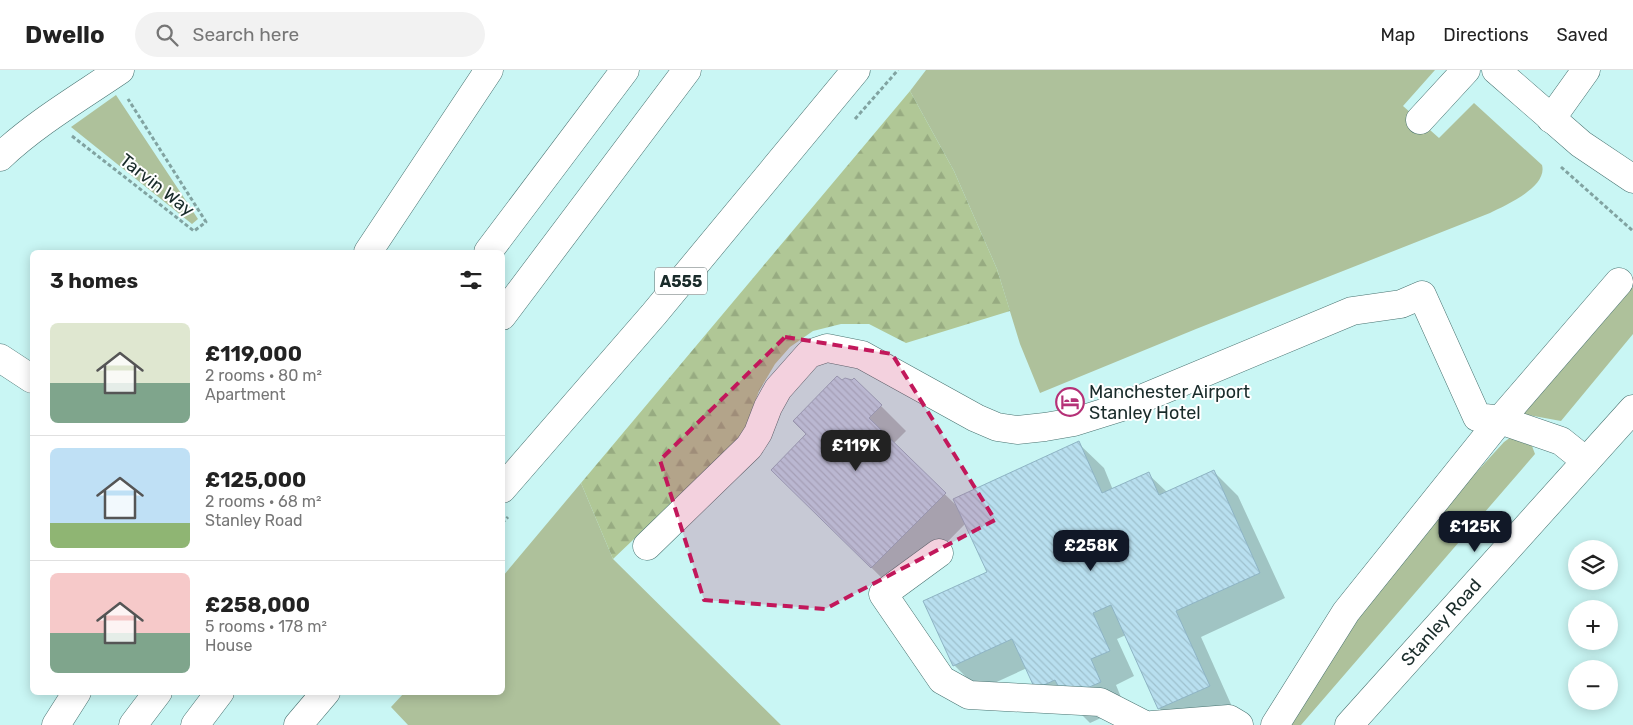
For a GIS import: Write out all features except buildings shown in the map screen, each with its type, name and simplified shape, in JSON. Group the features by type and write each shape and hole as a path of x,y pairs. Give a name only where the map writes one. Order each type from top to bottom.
{"main road":[{"path":"369,250 489,70"},
{"path":"490,250 625,70"},
{"path":"505,312 687,70"},
{"name":"A555","path":"505,487 654,314 856,70"},
{"path":"1420,120 1466,70"},
{"path":"1496,70 1581,144 1633,179"},
{"path":"1551,119 1586,70"},
{"path":"0,156 15,142 48,118 116,72"},
{"path":"1275,725 1346,612 1500,420 1620,282"},
{"path":"647,546 749,446 758,433 778,388 797,366 809,354 827,348 846,350 862,355 976,418 997,427 1017,430 1074,422 1122,408 1352,311 1401,304 1422,296 1477,417 1500,420 1561,441 1586,461"},
{"path":"0,358 30,379"},
{"name":"Stanley Road","path":"1349,725 1633,409"},
{"path":"939,553 883,594 942,680 969,695 1100,702 1145,725"},
{"path":"56,725 75,695"},
{"path":"133,725 156,695"},
{"path":"195,725 218,695"},
{"path":"298,725 323,695"},
{"path":"1152,725 1229,719 1239,725"}],"path":[{"name":"Tarvin Way","path":"48,118 194,231 206,222 116,72"}],"highlighted area":[{"path":"785,337 892,354 995,520 825,609 704,600 660,460"}],"green space":[{"path":"926,70 1435,70 1403,106 1439,138 1474,103 1542,165 1542,173 1539,181 1532,188 1490,213 1040,393 1020,344 997,269 954,171 910,91"},
{"path":"910,91 954,171 997,269 1010,311 906,343 869,324 841,324 813,331 790,347 775,364 759,391 746,426 736,442 613,559 581,483"},
{"path":"116,95 198,219 192,224 71,127"},
{"path":"1633,287 1633,334 1561,421 1523,414"},
{"path":"1521,436 1532,446 1535,454 1301,725 1286,725 1336,648 1432,521 1504,442 1511,437"},
{"path":"581,483 613,559 781,725 408,725 391,707 402,695 505,695 505,574"}],"place":[{"name":"Manchester Airport Stanley Hotel","path":"1070,402"}]}
